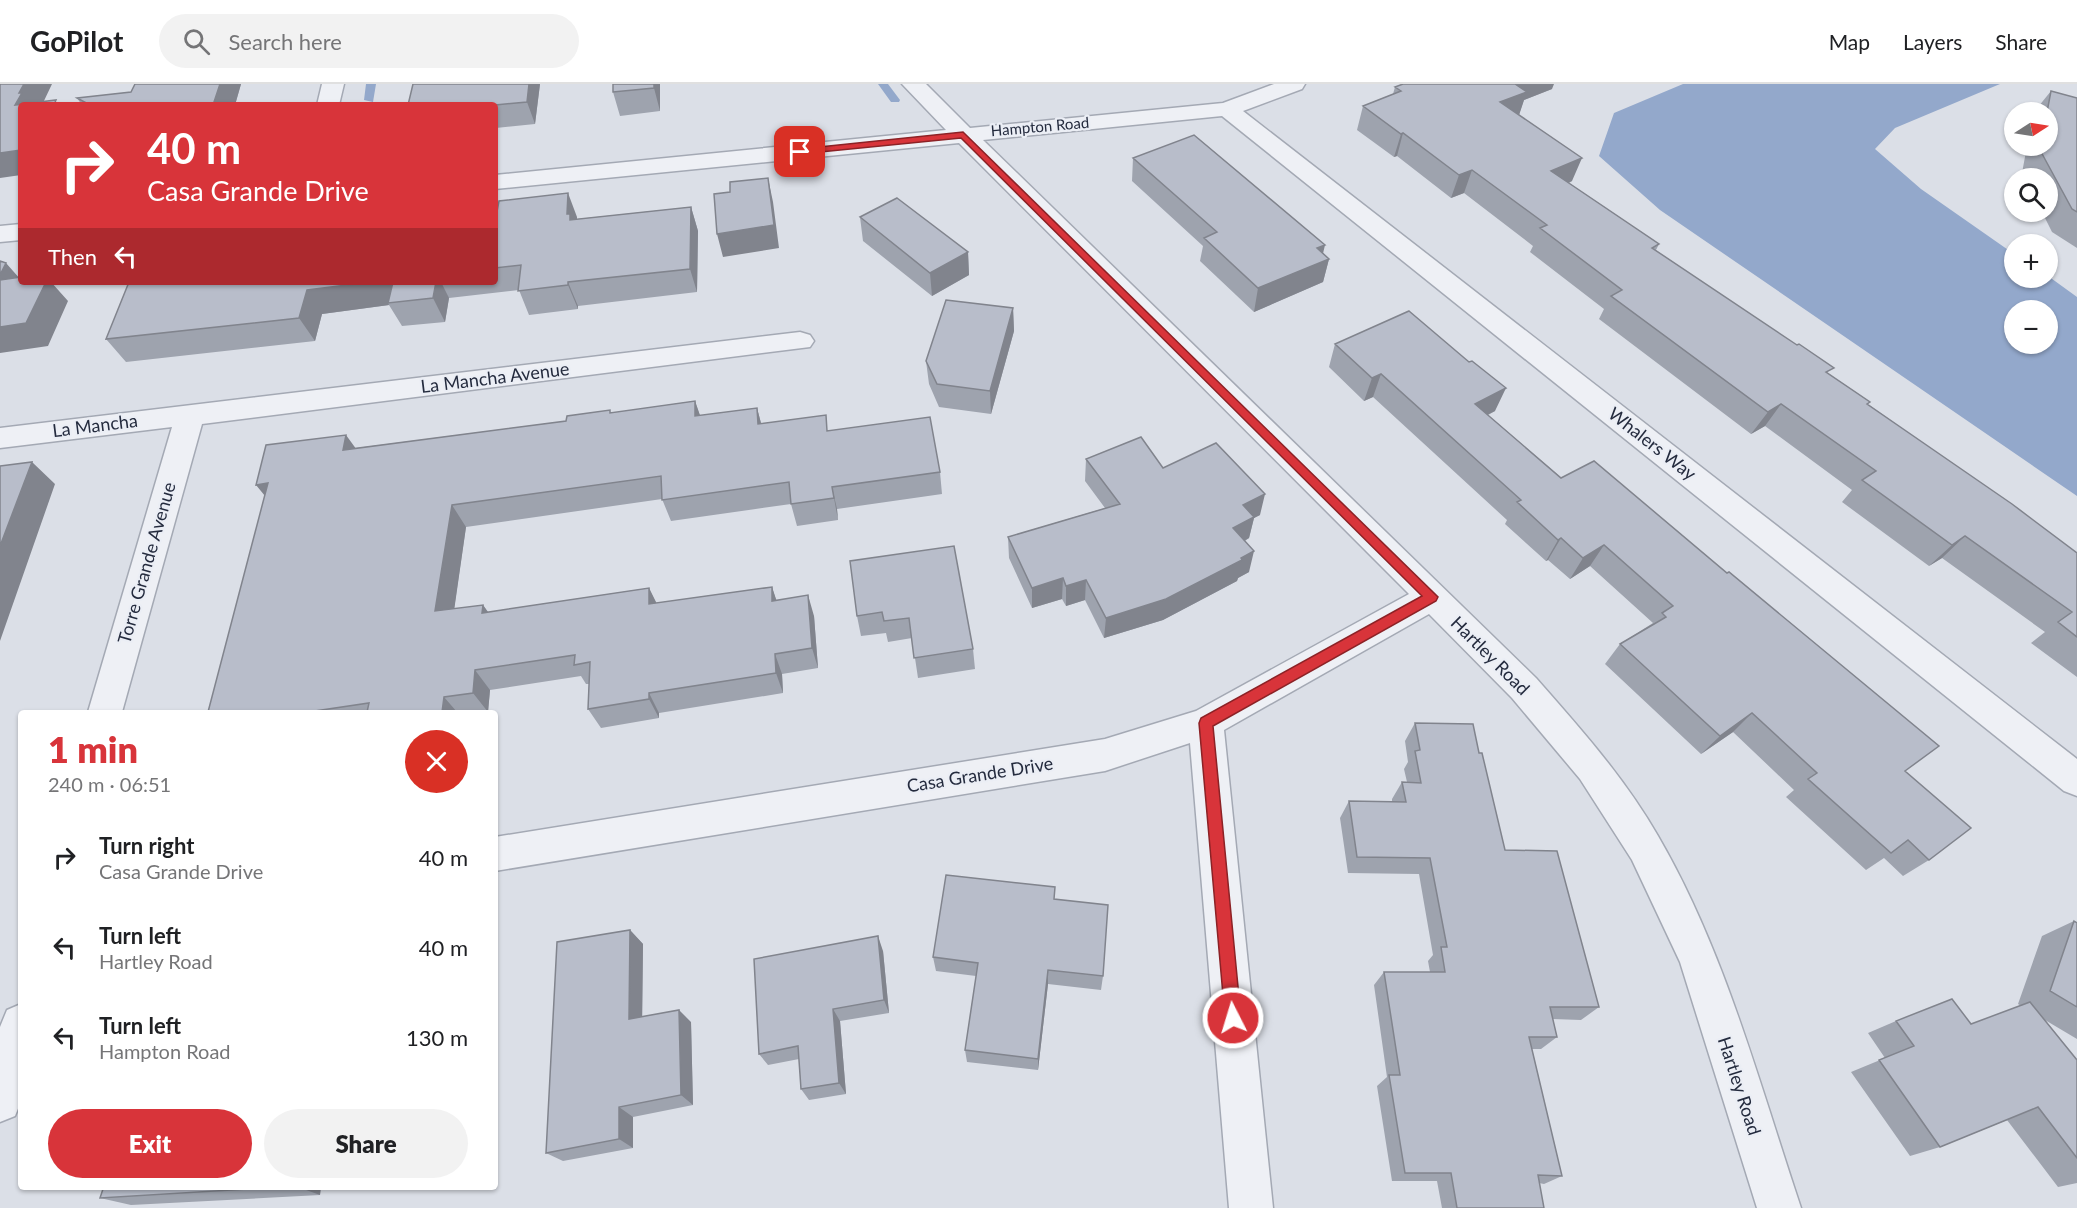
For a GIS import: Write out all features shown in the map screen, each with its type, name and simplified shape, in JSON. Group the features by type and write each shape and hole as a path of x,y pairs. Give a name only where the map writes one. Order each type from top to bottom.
{"street":[{"path":"329,102 333,84"},
{"name":"Hartley Road","path":"913,84 1524,688 1593,768 1645,848 1698,958 1779,1208"},
{"name":"Hampton Road","path":"498,182 1227,109 1294,84"},
{"name":"Whalers Way","path":"1227,109 2077,780"},
{"path":"0,234 18,232"},
{"name":"La Mancha Avenue","path":"190,415 800,341"},
{"name":"La Mancha","path":"0,438 190,415"},
{"name":"Torre Grande Avenue","path":"106,710 138,590 190,415"},
{"name":"Casa Grande Drive","path":"498,854 1105,755 1206,723 1432,597"},
{"path":"1206,723 1251,1208"},
{"path":"0,1101 18,1035"}],"water":[{"path":"1683,84 2000,84 1895,128 1875,149 1921,189 2004,247 2004,288 2058,288 2058,283 2077,297 2077,496 1660,210 1599,156 1614,113"}],"building":[{"path":"0,84 24,84 15,105 18,105 18,150 0,153"},
{"path":"135,84 220,84 214,102 84,102 77,98 131,92"},
{"path":"413,84 529,84 527,102 498,105 498,102 409,102"},
{"path":"613,84 654,84 654,88 613,92"},
{"path":"1403,84 1515,84 1527,92 1500,102 1582,158 1551,171 1659,244 1652,248 1834,368 1826,372 1870,402 1867,404 2012,504 2077,553 2077,637 2058,622 2072,612 1965,536 1952,545 1862,480 1876,471 1781,404 1768,412 1611,296 1622,290 1540,228 1547,225 1472,170 1459,175 1363,106 1401,91 1395,87"},
{"path":"2051,91 2077,98 2077,212 2072,209 2058,183 2058,168 2050,168 2043,156 2058,156 2058,102 2049,102"},
{"path":"1194,135 1325,245 1317,248 1329,259 1258,288 1204,238 1217,232 1133,158"},
{"path":"768,178 774,225 717,234 714,194 730,192 730,182"},
{"path":"568,193 567,214 570,214 570,220 691,207 690,269 568,282 568,285 518,291 521,265 498,268 499,201"},
{"path":"897,198 968,252 930,273 860,217"},
{"path":"0,261 6,263 0,275"},
{"path":"18,277 18,285 45,285 26,323 0,327 0,280"},
{"path":"128,285 347,285 307,290 299,318 106,339"},
{"path":"392,285 435,285 433,298 388,303"},
{"path":"946,300 1013,308 990,391 937,384 926,361"},
{"path":"1409,311 1469,362 1472,361 1506,388 1475,404 1561,478 1594,461 1939,746 1905,771 1971,828 1929,860 1908,840 1891,853 1808,779 1817,773 1752,713 1720,736 1620,644 1666,617 1662,613 1673,606 1604,545 1583,558 1561,538 1558,540 1517,502 1521,500 1381,374 1372,378 1335,344"},
{"path":"695,401 695,416 757,408 758,424 826,415 827,431 930,417 940,472 832,487 834,498 791,504 789,482 662,500 661,476 452,505 435,611 483,605 482,613 649,588 649,604 772,587 772,601 808,595 812,648 775,654 776,673 649,693 649,699 588,709 590,662 574,665 575,655 475,670 473,693 444,697 442,710 367,710 369,703 322,710 209,710 268,483 256,485 266,445 346,435 343,450 566,421 567,416 610,410 610,413"},
{"path":"1141,437 1163,468 1216,443 1265,494 1243,505 1254,517 1233,528 1254,551 1241,558 1242,560 1166,599 1106,618 1086,580 1066,586 1063,578 1032,588 1008,537 1120,504 1086,459"},
{"path":"32,462 0,546 0,466"},
{"path":"954,546 973,649 914,658 909,618 884,621 882,612 857,616 850,561"},
{"path":"1415,723 1473,724 1505,850 1557,851 1599,1007 1550,1007 1557,1037 1529,1037 1562,1176 1538,1175 1544,1208 1457,1208 1451,1173 1405,1173 1389,1075 1400,1075 1384,972 1445,972 1441,947 1447,947 1430,858 1357,857 1349,801 1406,802 1402,782 1421,783 1415,751 1420,750"},
{"path":"946,875 1055,887 1054,899 1108,905 1103,976 1048,970 1038,1059 965,1050 978,963 933,957"},
{"path":"2074,921 2077,923 2077,1007 2050,991"},
{"path":"630,930 629,1019 679,1010 681,1095 619,1107 619,1139 546,1153 557,942"},
{"path":"878,936 884,1000 833,1009 839,1083 801,1089 798,1046 759,1054 754,959"},
{"path":"1952,999 1971,1024 2030,1002 2077,1060 2077,1158 2038,1107 1940,1147 1879,1060 1914,1046 1896,1021"},
{"path":"103,1190 230,1190 100,1198"}],"waterway":[{"path":"369,100 371,84"},
{"path":"883,84 895,100"}],"route":[{"path":"800,152 963,135 1432,597 1206,723 1233,1018"}]}
